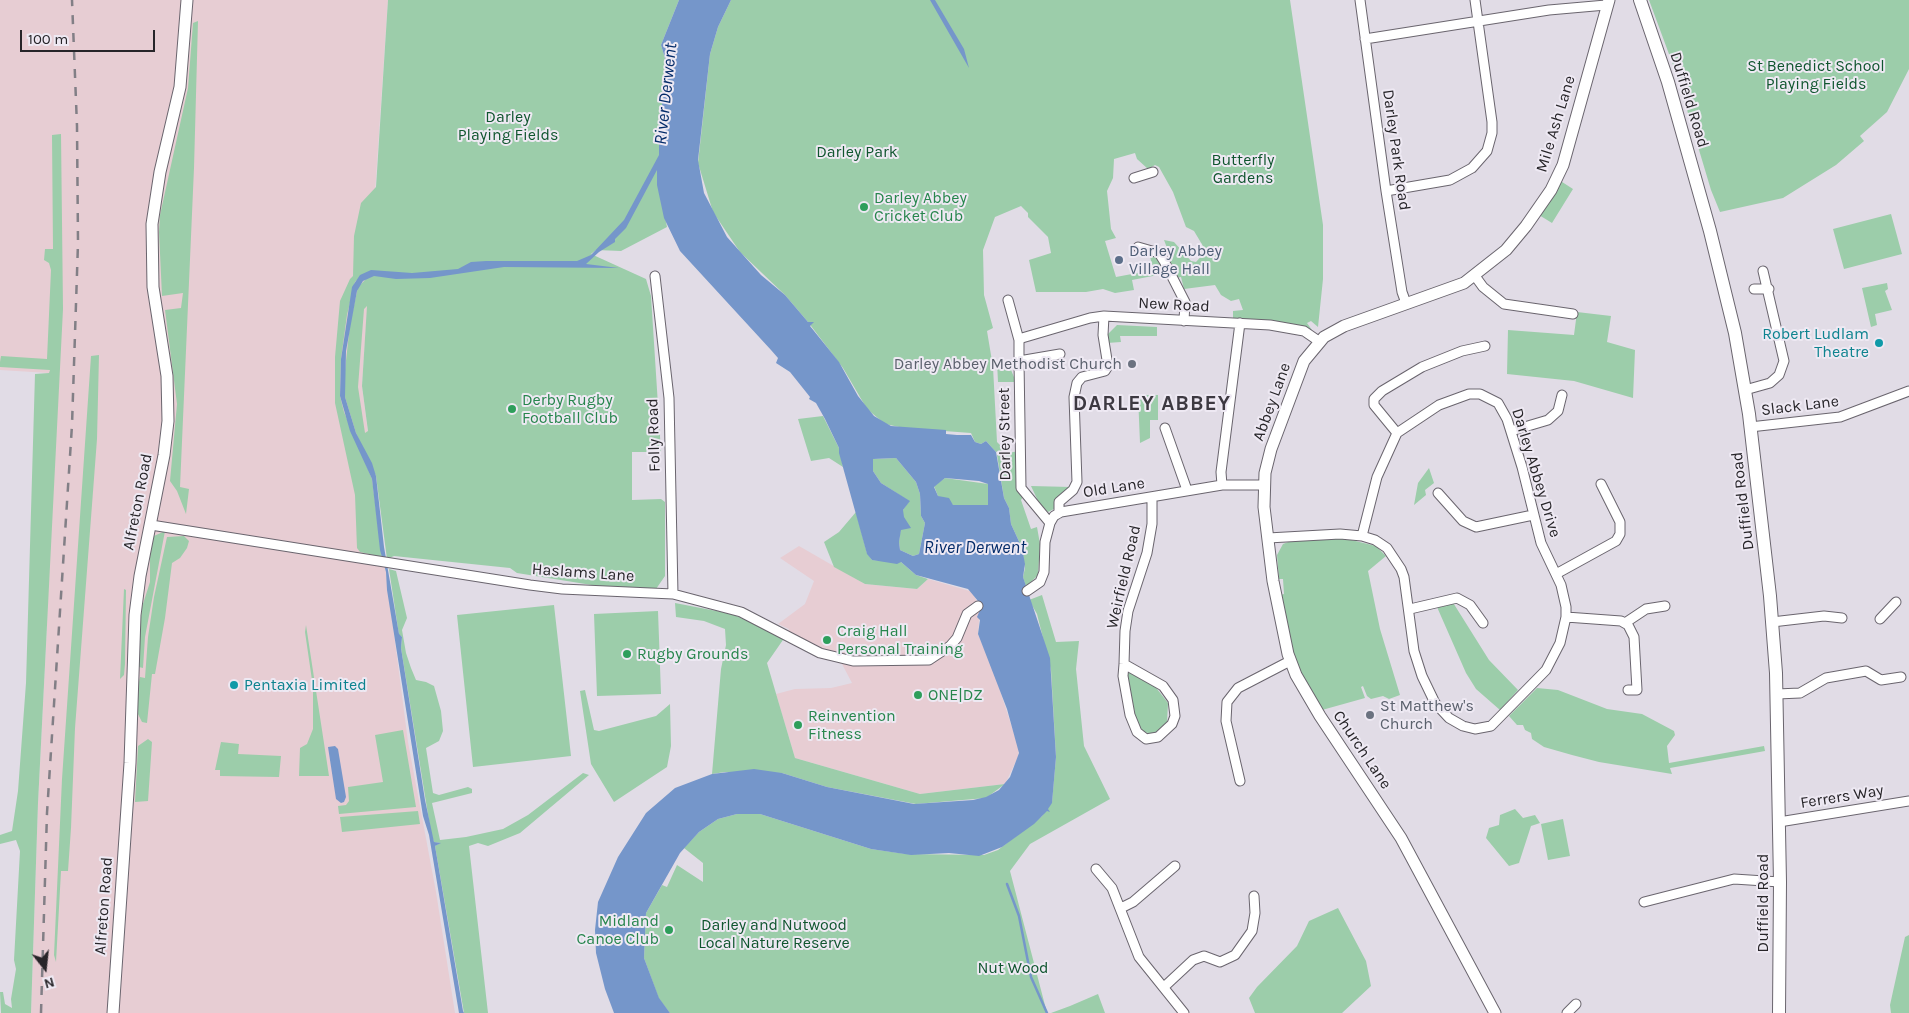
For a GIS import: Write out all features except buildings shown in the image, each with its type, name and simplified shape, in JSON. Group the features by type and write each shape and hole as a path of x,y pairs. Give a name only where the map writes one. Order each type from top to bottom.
{"main road":[{"name":"Duffield Road","path":"1640,0 1668,82 1710,231 1724,285 1745,390 1772,622 1777,694 1780,882 1779,1013"}],"street":[{"name":"Alfreton Road","path":"113,1013 130,763 135,616 140,576 166,448 168,395 153,287 152,224 160,172 180,87 187,0"},
{"name":"Darley Park Road","path":"1360,0 1386,191 1402,292 1406,304"},
{"path":"1386,191 1450,180 1472,168 1487,151 1492,132 1492,122 1475,0"},
{"path":"1365,39 1607,3"},
{"name":"Mile Ash Lane","path":"1322,340 1344,326 1464,282 1475,276 1506,250 1526,226 1558,176 1570,144 1607,3"},
{"path":"1134,178 1153,172"},
{"path":"1138,247 1159,253 1164,261 1184,302 1184,321"},
{"path":"1745,390 1770,383 1779,375 1784,361 1764,271"},
{"name":"Folly Road","path":"655,276 668,398 673,594"},
{"path":"1475,276 1483,287 1504,304 1573,314"},
{"path":"1754,289 1769,289"},
{"name":"Darley Street","path":"1008,300 1022,338 1019,360 1021,488 1050,523"},
{"path":"1027,591 1040,582 1044,572 1045,542 1050,523 1054,516 1059,513 1059,502 1073,490 1076,482 1074,399 1077,383 1082,377 1107,369 1103,335 1104,316"},
{"name":"New Road","path":"1022,338 1090,318 1104,316 1240,323 1304,331 1322,340"},
{"path":"1222,485 1221,472 1240,323"},
{"name":"Abbey Lane","path":"1264,484 1271,449 1297,377 1304,361 1322,340"},
{"path":"1362,536 1377,477 1396,433 1374,405 1374,399 1382,391 1418,369 1462,351 1485,346"},
{"path":"1019,360 1060,354"},
{"name":"Slack Lane","path":"1750,427 1840,417 1909,391"},
{"name":"Darley Abbey Drive","path":"1268,538 1332,535 1362,536 1382,544 1398,563 1404,577 1410,609 1414,651 1422,676 1432,697 1449,718 1459,724 1475,729 1490,726 1546,670 1560,643 1566,617 1565,597 1540,543 1522,467 1511,431 1498,404 1480,394 1468,394 1439,405 1396,433"},
{"path":"1511,431 1548,420 1558,411 1562,395"},
{"path":"1165,428 1187,490"},
{"name":"Old Lane","path":"1059,513 1222,485 1264,484"},
{"name":"Church Lane","path":"1264,484 1268,538 1277,601 1290,661 1314,706 1401,838 1495,1013"},
{"path":"1556,574 1616,541 1620,534 1621,526 1618,515 1601,484"},
{"path":"1438,494 1463,520 1476,527 1533,515"},
{"name":"Weirfield Road","path":"1124,664 1163,686 1173,700 1175,716 1172,724 1158,737 1146,739 1141,736 1134,726 1126,693 1124,664 1128,611 1148,553 1152,524 1152,497"},
{"name":"Haslams Lane","path":"151,525 405,564 498,581 562,589 673,594 741,612 820,653 853,661 929,660 950,646 957,638 967,614 978,606"},
{"path":"1410,609 1457,598 1470,605 1483,623"},
{"path":"1880,619 1896,602"},
{"path":"1566,617 1625,623 1646,609 1665,606"},
{"path":"1772,622 1824,616 1842,618"},
{"path":"1625,623 1634,637 1637,690 1628,690"},
{"path":"1240,781 1226,721 1228,702 1238,688 1290,661"},
{"path":"1777,694 1800,693 1826,678 1866,670 1881,680 1901,677"},
{"name":"Ferrers Way","path":"1779,822 1909,801"},
{"path":"1121,908 1133,902 1175,866"},
{"path":"1096,869 1112,888 1139,957 1184,1013"},
{"path":"1644,902 1734,879 1780,882"},
{"path":"1164,986 1193,960 1204,956 1220,962 1235,955 1252,931 1255,913 1254,896"},
{"path":"1567,1013 1576,1004"}],"shaded area":[{"path":"0,0 388,0 362,386 408,742 436,892 455,1013 31,1013 38,803 47,625 49,373 0,370"},
{"path":"799,546 865,584 917,589 928,579 973,592 980,610 978,634 994,672 1019,749 1018,757 1005,784 920,794 795,758 776,694 795,689 831,688 852,683 842,664 827,659 785,637 789,629 778,624 805,604 814,581 780,558"}],"green space":[{"name":"Darley Playing Fields","path":"388,0 679,0 661,45 668,68 659,123 657,177 667,227 621,251 596,250 591,254 646,279 651,296 661,452 632,452 632,500 661,499 665,502 665,576 656,589 598,586 517,573 510,568 394,556 387,559 376,476 356,433 345,397 345,370 350,324 358,287 367,278 361,276 355,282 347,315 341,359 340,396 344,412 372,479 382,557 360,552 357,548 355,495 335,403 335,357 340,301 353,276 354,236 361,203 376,187","holes":["367,306 362,386 368,431 365,433 358,387 364,309"]},
{"name":"Darley Park","path":"731,0 1290,0 1323,225 1323,279 1318,327 1311,321 1307,323 1312,330 1233,320 1233,311 1243,310 1239,299 1231,301 1221,295 1215,285 1184,289 1181,277 1172,279 1158,275 1132,280 1134,290 1115,293 1103,289 1086,292 1036,292 1029,260 1051,253 1048,237 1028,217 1028,213 1021,206 995,217 983,250 984,295 993,328 987,331 993,367 997,442 1005,450 996,452 986,441 981,444 975,442 971,433 904,428 885,424 867,409 843,368 808,322 785,295 740,252 713,212 698,163 710,54 718,27","holes":["1135,153 1137,159 1148,169 1155,165 1159,167 1173,192 1186,227 1194,231 1206,251 1196,262 1191,261 1174,242 1164,240 1172,261 1150,256 1153,270 1116,277 1105,241 1116,238 1111,229 1107,191 1113,178 1114,159"]},
{"name":"St Benedict School Playing Fields","path":"1649,0 1909,0 1909,69 1887,112 1860,136 1864,141 1836,165 1783,198 1720,212 1711,190 1676,73"},
{"path":"198,21 194,168 180,487 189,489 186,514 177,491 170,481 177,404 165,310 181,308 183,293 162,296 159,232 160,215 188,88 193,23"},
{"path":"61,134 63,309 38,803 31,1013 1,1013 0,992 3,992 5,1004 12,1008 11,999 16,969 14,960 20,851 16,840 0,844 0,835 12,831 18,791 26,683 35,374 49,373 50,370 0,367 0,362 1,356 47,359 51,270 49,263 44,260 45,249 53,249 52,135"},
{"path":"1559,180 1573,189 1552,223 1539,215"},
{"path":"1891,214 1902,254 1844,269 1833,229"},
{"path":"1887,283 1888,289 1885,291 1892,310 1875,314 1877,325 1871,327 1862,288"},
{"path":"1577,312 1611,316 1607,342 1635,350 1633,398 1574,381 1507,374 1508,330 1574,335"},
{"path":"1117,325 1157,327 1157,336 1120,336 1121,342 1107,343 1106,336"},
{"path":"99,355 97,439 75,728 68,871 61,871 56,962 54,955 62,779 91,356"},
{"path":"997,362 1009,365 1016,382 998,382"},
{"path":"1138,395 1158,395 1158,420 1150,420 1150,438 1140,443"},
{"path":"823,416 839,448 843,467 829,458 811,461 798,419"},
{"path":"1019,451 1024,495 1021,500 1031,529 1037,527 1040,544 1038,575 1026,587 1023,577 1025,568 1022,548 1011,524 1009,508 1004,498 997,455"},
{"path":"896,458 916,482 920,494 921,516 925,523 919,554 913,556 900,550 899,542 903,510 909,501 881,483 873,471 873,459"},
{"path":"1429,468 1434,483 1425,490 1426,495 1414,505 1418,483"},
{"path":"945,478 988,484 989,505 953,505 938,496 934,486"},
{"path":"1031,486 1071,487 1055,502 1054,509 1048,512 1039,503"},
{"path":"856,512 867,553 872,560 901,562 916,575 928,579 917,589 865,584 834,567 824,542 839,532"},
{"path":"165,531 145,637 143,668 139,667 137,659 142,607 150,582 150,557 154,536"},
{"path":"184,536 189,541 187,548 180,558 172,563 155,674 152,674 147,723 142,722 137,712 139,682 140,677 145,678 148,637 154,597 167,537"},
{"path":"1343,538 1376,546 1386,556 1368,571 1380,629 1400,695 1389,699 1383,696 1371,699 1367,696 1363,686 1361,687 1365,698 1322,710 1296,664 1280,595 1284,594 1283,579 1279,579 1277,555 1283,544 1291,541"},
{"path":"389,569 396,571 407,618 402,630 411,668 416,680 434,686 441,711 443,731 439,741 426,748 433,793 439,795 468,787 472,789 472,793 432,803 440,840 466,837 503,829 528,815 583,773 589,775 520,833 488,846 478,843 469,846 488,1013 464,1013 435,846 440,843 434,842 431,833 401,648 402,637 399,635"},
{"path":"124,589 126,590 125,664 124,675 120,679"},
{"name":"Darley and Nutwood Local Nature Reserve","path":"1042,595 1056,642 1079,641 1076,669 1084,746 1110,799 1030,844 1010,871 1047,1013 670,1013 659,999 644,958 646,913 662,885 667,887 677,865 703,882 703,863 684,848 699,832 718,819 737,814 760,814 871,849 906,854 984,855 998,850 1042,816 1052,802 1056,757 1051,670 1037,614 1029,600"},
{"path":"1452,601 1489,660 1518,690 1500,710 1476,689 1466,673 1437,607"},
{"path":"675,603 732,614 785,637 767,663 795,758 920,794 1005,784 986,798 916,804 827,787 782,773 725,772 712,774 721,669 726,645 725,629 704,621 676,617"},
{"path":"554,605 571,756 473,767 457,615"},
{"name":"Rugby Grounds","path":"658,611 661,694 597,696 594,614"},
{"path":"306,625 329,776 299,776 300,748 307,744 313,729 313,687 305,632"},
{"path":"1130,670 1154,685 1168,703 1167,722 1154,734 1143,732 1137,724 1127,672"},
{"path":"1537,688 1558,690 1607,709 1642,714 1674,731 1675,735 1667,746 1669,763 1764,746 1765,751 1670,768 1672,774 1599,762 1572,755 1544,747 1532,739 1531,733 1525,730 1523,725 1517,725 1509,716"},
{"path":"585,690 594,730 599,731 656,716 670,704 671,746 667,767 614,802 591,764 580,691"},
{"path":"403,730 416,807 339,814 338,806 346,805 349,801 348,787 383,782 375,735"},
{"path":"148,739 152,742 148,801 135,802 138,746"},
{"path":"221,742 239,744 238,754 281,756 279,777 220,776 220,770 215,770"},
{"path":"1515,809 1523,818 1535,815 1540,823 1531,826 1519,863 1509,866 1486,838 1489,828 1499,825 1500,815"},
{"path":"418,811 420,824 342,832 340,817"},
{"path":"1563,819 1570,856 1548,860 1541,824"},
{"path":"1338,908 1366,961 1371,986 1342,1013 1255,1013 1249,998 1257,987 1297,946 1309,921"},
{"path":"1909,935 1909,1013 1891,1013 1890,1005 1905,937"},
{"name":"Nut Wood","path":"1098,994 1105,1013 1051,1013 1070,1006"}],"water":[{"name":"River Derwent","path":"679,0 731,0 718,27 710,54 698,160 704,193 727,237 761,275 785,295 808,322 814,322 810,326 839,362 858,396 874,416 891,426 946,430 946,434 971,435 975,442 981,444 986,441 996,452 1004,498 1009,508 1011,524 1022,548 1025,564 1023,577 1050,658 1056,757 1052,803 1048,809 1050,812 1047,811 1034,824 1002,847 979,856 949,853 911,855 871,849 760,814 737,814 718,819 699,832 680,853 646,913 644,958 659,998 670,1013 614,1013 605,989 596,953 595,930 598,902 618,857 646,813 675,788 712,774 754,769 782,773 827,787 914,804 973,800 986,797 999,790 1010,777 1019,753 1007,709 978,634 980,620 977,617 980,610 978,601 968,589 916,575 901,562 897,564 872,560 867,554 839,448 825,419 816,403 809,399 810,397 790,372 776,363 778,358 680,251 664,218 657,185 657,170 626,228 615,239 615,242 599,252 586,264 619,268 504,267 430,278 396,279 374,276 363,281 357,291 346,351 345,397 356,433 372,463 376,476 384,547 399,634 402,637 401,648 425,800 434,842 441,843 435,846 464,1013 459,1013 429,835 423,816 387,590 386,572 380,550 372,479 350,431 340,396 341,359 352,287 360,275 371,270 412,273 458,269 471,262 577,261 591,255 624,220 659,155 659,123 668,68 661,45","holes":["896,458 916,482 920,494 921,516 925,523 919,554 913,556 900,550 899,542 901,530 911,528 904,517 903,510 910,501 881,483 873,471 873,459","945,478 979,481 988,484 988,505 953,505 949,498 938,496 934,487"]},
{"path":"930,0 935,0 964,49 969,68"},
{"path":"335,746 338,749 346,797 344,802 341,803 336,799 328,747"}],"waterway":[{"path":"1007,884 1019,916 1031,977 1047,1013"}],"railway":[{"path":"41,1013 47,813 72,425 78,243 77,126 72,0"}],"place":[{"name":"Darley Abbey Cricket Club","path":"864,207"},
{"name":"Darley Abbey Village Hall","path":"1119,260"},
{"name":"Robert Ludlam Theatre","path":"1879,343"},
{"name":"Darley Abbey Methodist Church","path":"1132,364"},
{"name":"Derby Rugby Football Club","path":"512,409"},
{"name":"Craig Hall Personal Training","path":"827,640"},
{"name":"Rugby Grounds","path":"627,654"},
{"name":"Pentaxia Limited","path":"234,685"},
{"name":"ONE|DZ","path":"918,695"},
{"name":"St Matthew's Church","path":"1370,715"},
{"name":"Reinvention Fitness","path":"798,725"},
{"name":"Midland Canoe Club","path":"669,930"}],"district":[{"name":"DARLEY ABBEY","path":"1152,404"}],"park label":[{"name":"Butterfly Gardens","path":"1243,169"}]}
